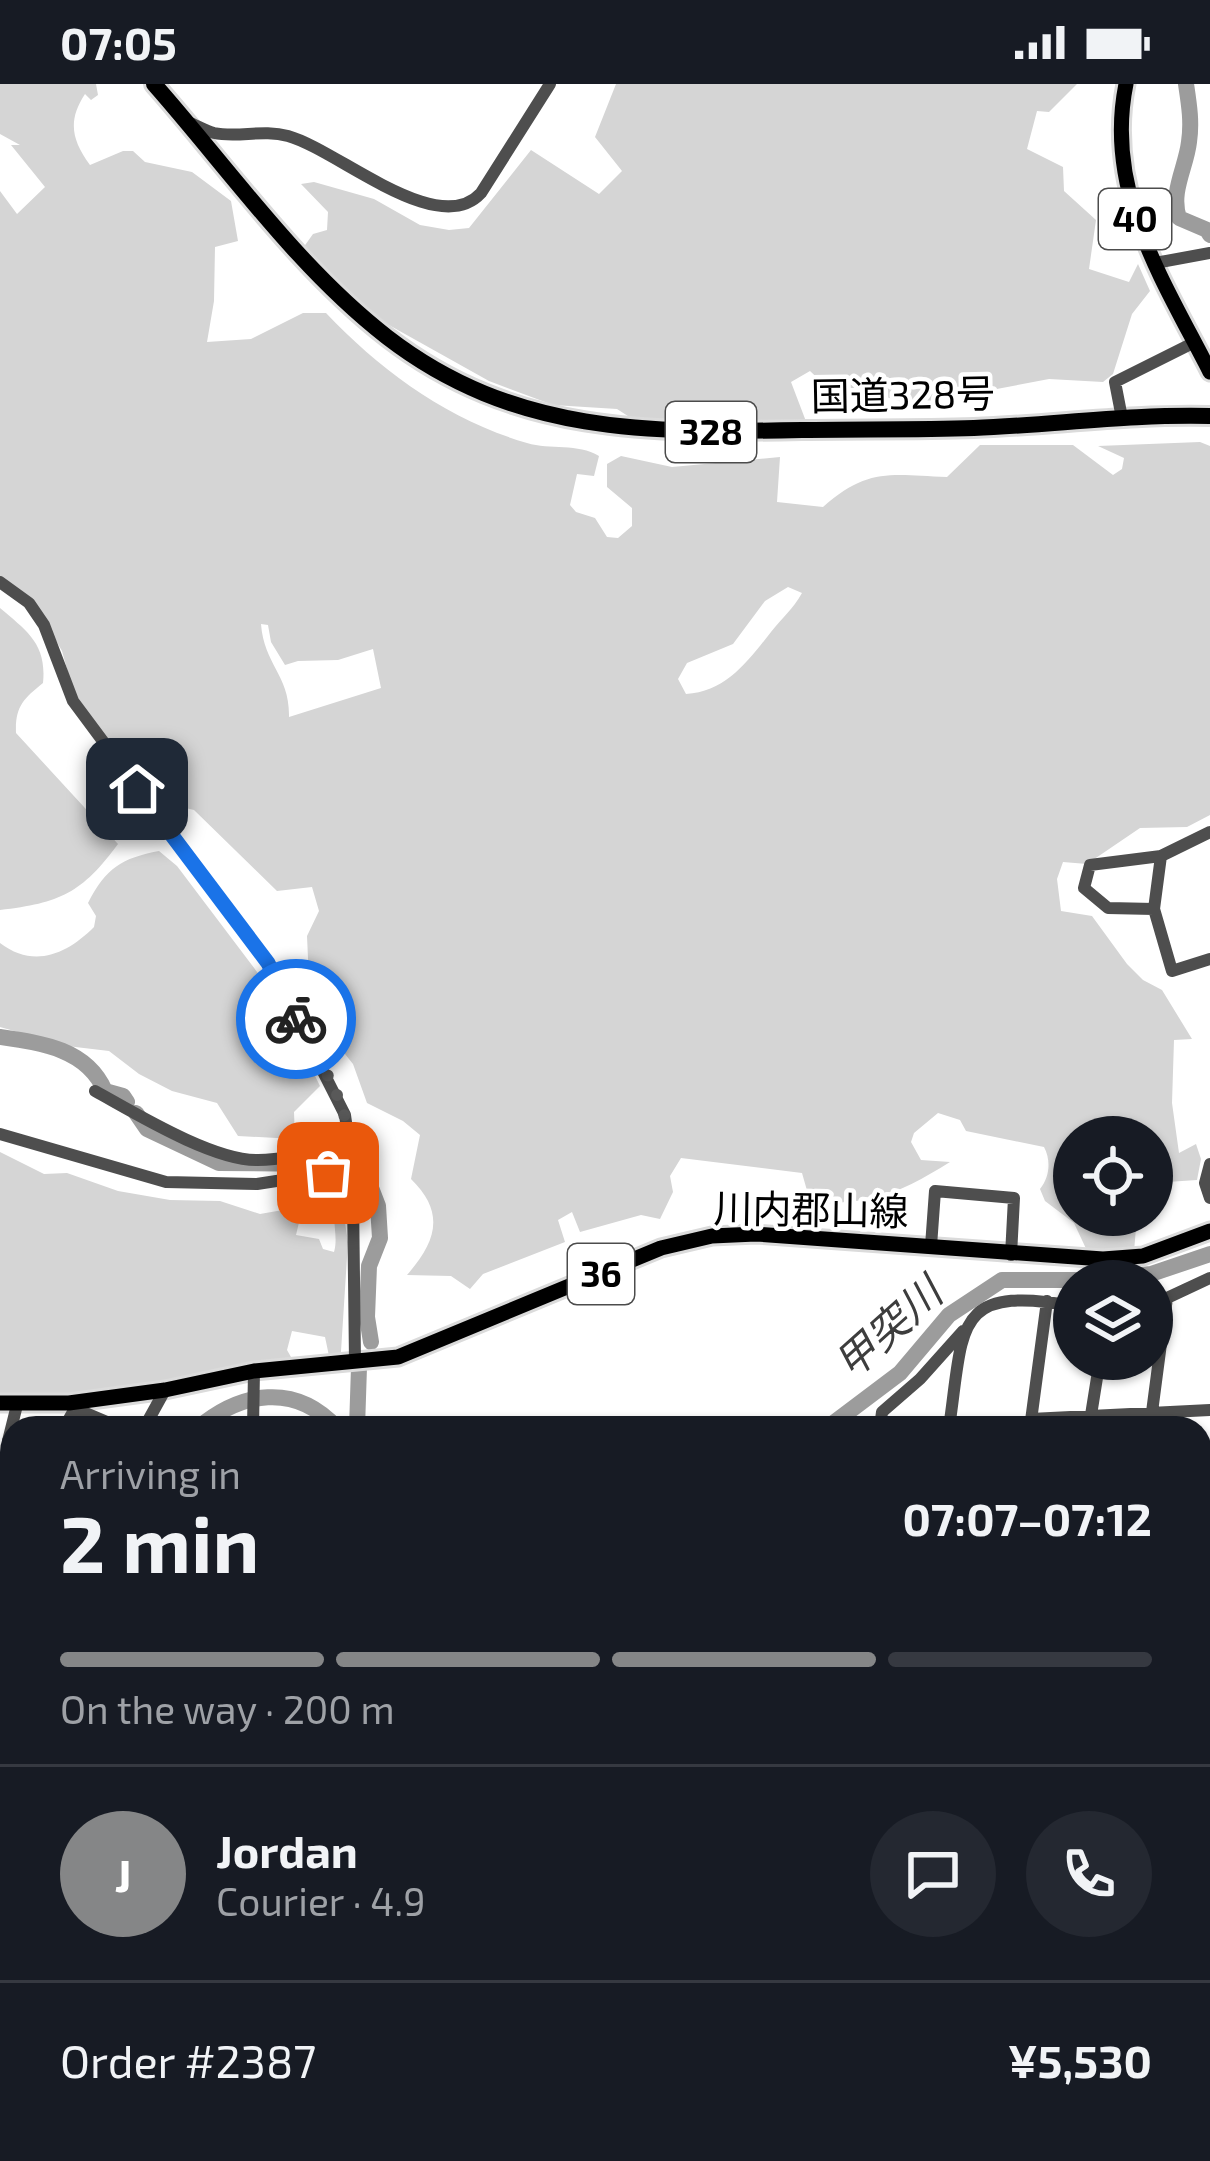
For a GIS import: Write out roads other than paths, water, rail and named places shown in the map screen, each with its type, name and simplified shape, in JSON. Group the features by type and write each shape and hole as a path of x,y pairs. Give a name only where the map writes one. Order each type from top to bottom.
{"highway":[{"name":"国道328号","path":"154,84 296,250 366,320 444,375 507,404 595,425 685,432 977,428 1210,416"}],"main road":[{"name":"40","path":"1126,84 1119,134 1123,177 1135,219 1210,372"},
{"name":"川内郡山線","path":"8,1404 69,1403 398,1357 662,1248 712,1236 756,1234 1103,1259 1143,1256 1210,1232"}],"street":[{"path":"187,122 215,133 272,133 297,139 417,201 456,208 482,193 550,84"},
{"path":"1155,263 1206,253"},
{"path":"1122,418 1115,382 1195,342"},
{"path":"0,582 11,586 37,614 73,701 268,963 345,1115 351,1158 345,1177 353,1197 355,1361"},
{"path":"1154,909 1108,908 1084,888 1090,865 1161,856 1210,832"},
{"path":"1161,856 1154,909 1172,971 1210,959"},
{"path":"95,1091 148,1117 172,1135 240,1158 259,1160 324,1150 351,1158"},
{"path":"0,1134 166,1182 256,1184 328,1173 345,1177"},
{"path":"1210,1164 1205,1183 1210,1198"},
{"path":"931,1246 935,1191 1014,1198 1011,1255"},
{"path":"1173,1294 1210,1278"},
{"path":"882,1416 989,1304 1009,1299 1053,1302"},
{"path":"1031,1416 1047,1301"},
{"path":"951,1416 964,1329"},
{"path":"252,1416 255,1377"},
{"path":"1090,1415 1096,1380"},
{"path":"1152,1412 1154,1380"},
{"path":"151,1416 166,1390"},
{"path":"1083,1416 1210,1410"}],"waterway":[{"path":"1186,84 1190,135 1177,208 1179,218 1210,235"},
{"path":"0,1037 62,1050 87,1066 105,1091 127,1102"},
{"path":"136,1113 147,1129 219,1163 324,1164 366,1175 378,1206 380,1238 369,1266 371,1342"},
{"name":"甲突川","path":"843,1416 900,1373 949,1315 1002,1280 1097,1280 1151,1274 1210,1254"},
{"path":"357,1416 359,1367"},
{"name":"甲突川","path":"215,1416 232,1406 268,1397 304,1404 324,1416"}]}
